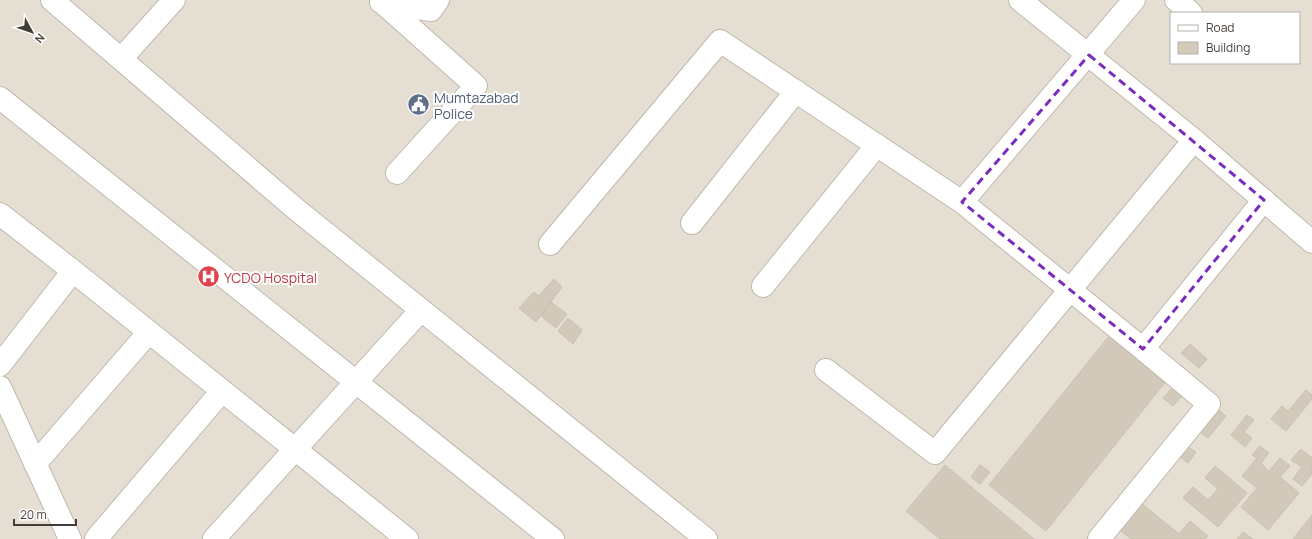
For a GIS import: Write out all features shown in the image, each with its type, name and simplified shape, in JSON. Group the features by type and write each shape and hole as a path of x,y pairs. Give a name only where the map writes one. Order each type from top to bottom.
{"street":[{"path":"52,0 297,210 706,539"},
{"path":"121,59 174,0"},
{"path":"380,2 431,10 438,0"},
{"path":"1020,0 1194,140 1312,242"},
{"path":"962,202 1089,55 1134,0"},
{"path":"1176,0 1189,12"},
{"path":"380,2 476,86 397,173"},
{"path":"550,244 720,41 962,202 1209,404 1099,539"},
{"path":"692,223 796,92"},
{"path":"0,98 553,539"},
{"path":"826,370 935,453 1071,291 1194,140"},
{"path":"763,286 877,145"},
{"path":"1143,349 1264,200"},
{"path":"0,214 408,539"},
{"path":"0,365 73,271"},
{"path":"214,539 421,310"},
{"path":"35,464 148,332"},
{"path":"0,387 70,539"},
{"path":"96,539 222,391"}],"highlighted area":[{"path":"1089,55 1264,200 1143,349 962,202"}],"shaded area":[{"path":"0,0 1312,0 1312,539 0,539"}],"building":[{"path":"554,279 562,287 536,322 519,308 534,292 539,296"},
{"path":"551,302 567,314 556,328 541,316"},
{"path":"568,318 582,330 573,344 558,331"},
{"path":"1110,335 1167,380 1046,531 989,485"},
{"path":"1190,344 1207,359 1199,368 1181,353"},
{"path":"1173,387 1183,395 1173,406 1163,398"},
{"path":"1306,390 1312,395 1312,399 1286,431 1271,419 1282,406 1288,411"},
{"path":"1215,407 1226,416 1208,438 1196,429"},
{"path":"1247,415 1254,420 1244,432 1252,438 1245,447 1231,435"},
{"path":"1185,445 1196,452 1188,463 1178,455"},
{"path":"1260,446 1269,453 1261,463 1269,471 1280,458 1290,466 1280,477 1299,493 1268,530 1241,507 1257,488 1242,476 1257,458 1252,455"},
{"path":"1301,449 1312,458 1312,474 1302,486 1293,479 1302,467 1291,460"},
{"path":"945,465 1034,539 940,539 906,511"},
{"path":"980,465 990,472 980,484 971,477"},
{"path":"1215,466 1247,493 1218,527 1183,498 1193,487 1208,500 1218,489 1205,478"},
{"path":"1140,502 1179,534 1190,521 1208,536 1205,539 1131,539 1118,529"},
{"path":"1312,515 1312,539 1293,539"},
{"path":"1243,532 1253,539 1237,539"}],"place":[{"name":"Mumtazabad Police","path":"419,105"},
{"name":"YCDO Hospital","path":"208,277"}]}
